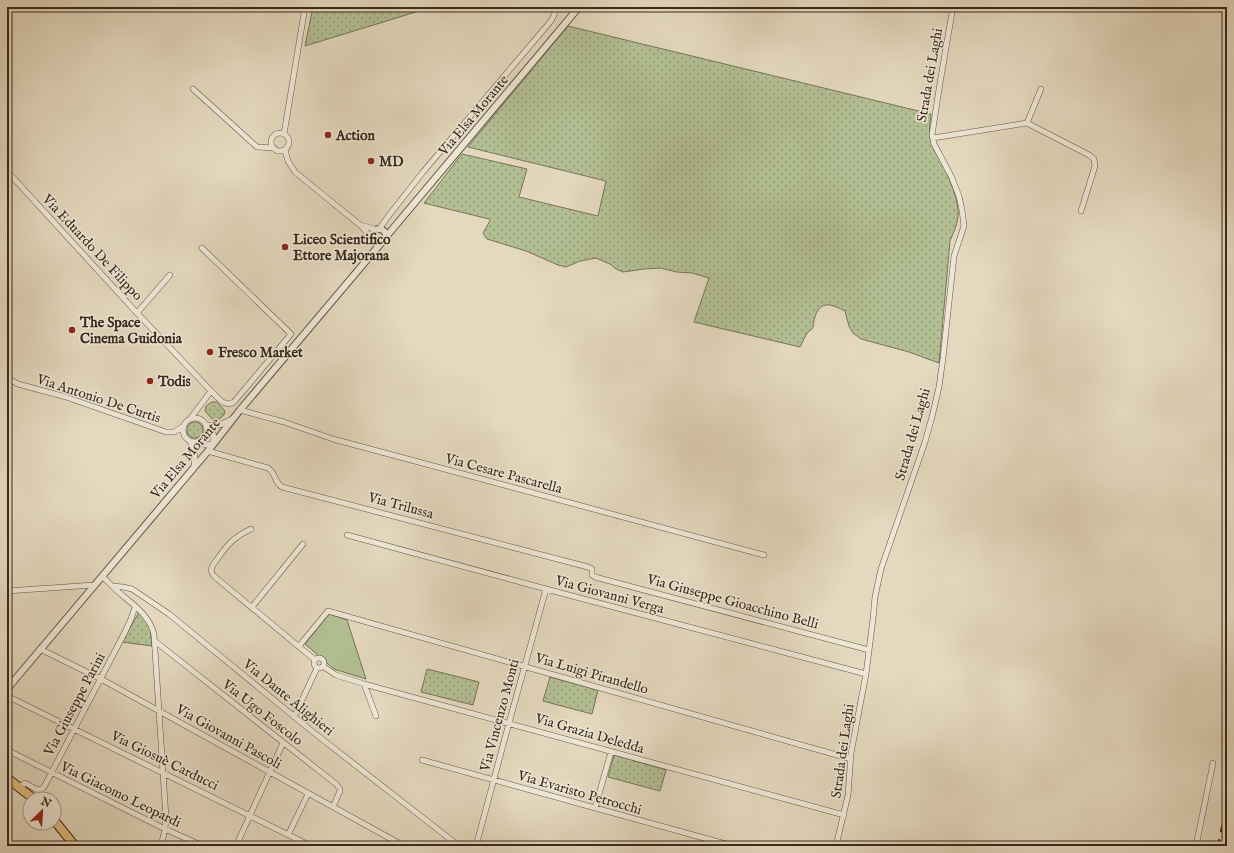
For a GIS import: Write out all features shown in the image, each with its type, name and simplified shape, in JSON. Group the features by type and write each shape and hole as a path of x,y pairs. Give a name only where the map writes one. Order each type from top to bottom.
{"main road":[{"path":"7,778 25,791"},
{"path":"62,830 75,846"}],"street":[{"path":"284,134 305,7"},
{"path":"373,239 372,235 378,230 423,172 551,21 555,13 555,7"},
{"name":"Via Elsa Morante","path":"7,689 10,681 40,649 102,576 579,7"},
{"name":"Strada dei Laghi","path":"836,846 849,791 850,759 866,674 875,597 880,572 925,442 935,405 943,358 954,256 964,226 958,196 934,144 932,131 953,7"},
{"path":"193,89 257,147 274,148 279,151 285,150"},
{"path":"1027,123 1041,89"},
{"path":"933,138 1027,123 1094,159 1095,166 1081,211"},
{"path":"274,148 271,143 273,137 278,134 284,134 289,140 288,146 285,150 288,161 295,172 360,225 377,243 384,240 384,232 360,225"},
{"name":"Via Eduardo De Filippo","path":"7,171 137,313 211,391 229,405 234,402 291,334 202,248"},
{"path":"137,313 170,275"},
{"name":"Via Antonio De Curtis","path":"7,378 18,384 66,397 166,432 176,432 184,426"},
{"path":"199,406 200,414 213,432 213,443 207,446 193,441 185,436 183,430 187,420 211,391"},
{"name":"Via Cesare Pascarella","path":"240,410 284,422 333,440 764,555"},
{"path":"190,418 197,418 205,422 220,425 233,419"},
{"path":"193,441 200,441 206,436 207,432 205,422"},
{"path":"193,441 195,453 194,467"},
{"name":"Via Trilussa","path":"208,450 268,468 273,472 278,484 282,487 588,567 592,569 592,575"},
{"path":"251,529 231,540 211,570 216,577 316,660"},
{"name":"Via Giovanni Verga","path":"348,535 546,590 866,674"},
{"path":"252,607 304,544"},
{"name":"Via Giuseppe Gioacchino Belli","path":"592,575 869,650"},
{"path":"102,576 146,616 151,623 156,642 166,818 165,829 160,846"},
{"path":"7,591 94,585"},
{"name":"Via Dante Alighieri","path":"112,586 132,589 154,603 183,625 294,717 459,846"},
{"name":"Via Vincenzo Monti","path":"476,846 546,590"},
{"name":"Via Giuseppe Parini","path":"20,787 25,783 37,790 42,790 125,632 135,607"},
{"name":"Via Luigi Pirandello","path":"299,646 328,610 850,759"},
{"name":"Via Ugo Foscolo","path":"156,642 339,787 339,793 333,807"},
{"name":"Via Giovanni Pascoli","path":"40,649 101,679 404,846"},
{"path":"316,660 318,658 323,659 325,664 321,669 317,668"},
{"path":"316,660 314,663 317,668"},
{"name":"Via Grazia Deledda","path":"324,667 331,673 342,678 844,815"},
{"path":"294,717 317,668"},
{"path":"364,684 376,716"},
{"name":"Via Giosuè Carducci","path":"7,696 311,846"},
{"path":"236,846 283,743"},
{"name":"Via Giacomo Leopardi","path":"7,750 165,829 203,846"},
{"path":"595,808 612,752"},
{"name":"Via Evaristo Petrocchi","path":"422,760 733,846"},
{"path":"1196,846 1213,762"},
{"path":"288,835 308,794"}],"green space":[{"path":"313,7 432,7 305,46"},
{"path":"568,26 931,114 931,141 950,181 958,211 957,223 950,241 939,363 909,352 861,339 853,333 849,326 845,311 830,305 822,306 819,309 815,316 813,328 807,333 800,347 694,322 709,278 692,273 677,272 660,268 623,272 596,258 580,261 566,267 558,265 526,251 487,239 483,233 490,221 489,219 424,203 462,154 527,169 519,197 598,216 606,181 468,147"},
{"path":"212,402 217,402 225,411 224,415 218,420 212,419 205,411 206,406"},
{"path":"195,422 201,424 203,430 201,436 195,438 189,436 187,430 189,424"},
{"path":"139,612 150,626 152,646 122,642"},
{"path":"329,614 347,620 366,679 334,669 305,644"},
{"path":"427,669 479,682 473,705 421,692"},
{"path":"550,677 598,690 592,714 543,701"},
{"path":"614,755 666,770 660,791 608,777"}],"railway":[{"path":"1218,846 1227,802"}],"place":[{"name":"Action","path":"328,135"},
{"name":"MD","path":"371,161"},
{"name":"Liceo Scientifico Ettore Majorana","path":"285,247"},
{"name":"The Space Cinema Guidonia","path":"72,330"},
{"name":"Fresco Market","path":"210,352"},
{"name":"Todis","path":"150,381"}]}
